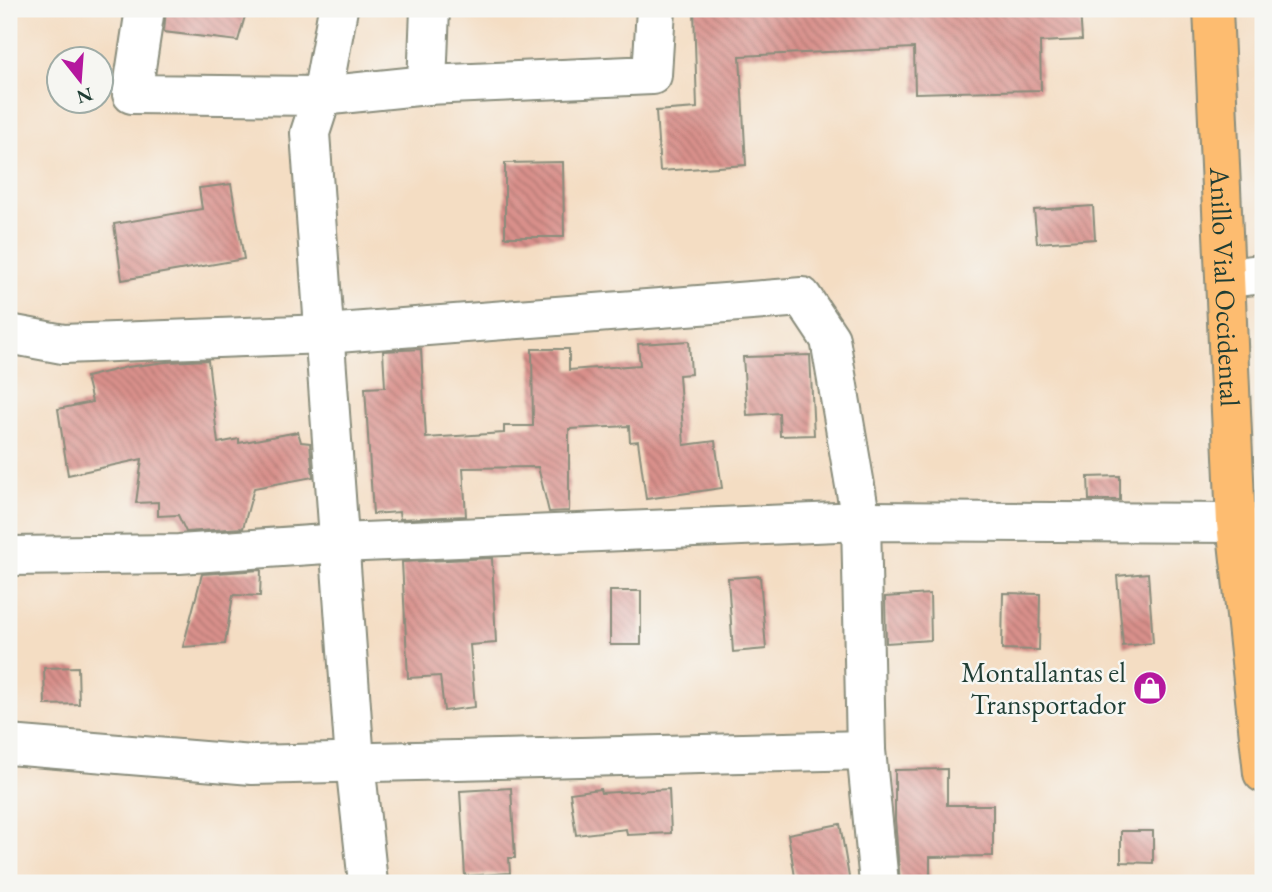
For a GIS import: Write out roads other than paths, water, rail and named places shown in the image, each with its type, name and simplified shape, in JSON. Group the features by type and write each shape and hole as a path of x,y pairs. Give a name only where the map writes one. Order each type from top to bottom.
{"highway":[{"name":"Anillo Vial Occidental","path":"1213,9 1218,160 1249,528 1263,773"}],"street":[{"path":"145,9 132,94 321,96 426,85 652,75 656,9"},
{"path":"338,9 321,96 310,133 355,762 368,883"},
{"path":"426,85 430,9"},
{"path":"1226,278 1263,274"},
{"path":"9,334 63,344 326,334 802,297 830,339 861,521 866,750 879,883"},
{"path":"9,556 179,554 340,543 861,521 1249,528"},
{"path":"9,744 252,765 866,750"}],"place":[{"name":"Montallantas el Transportador","path":"1150,688"}]}
